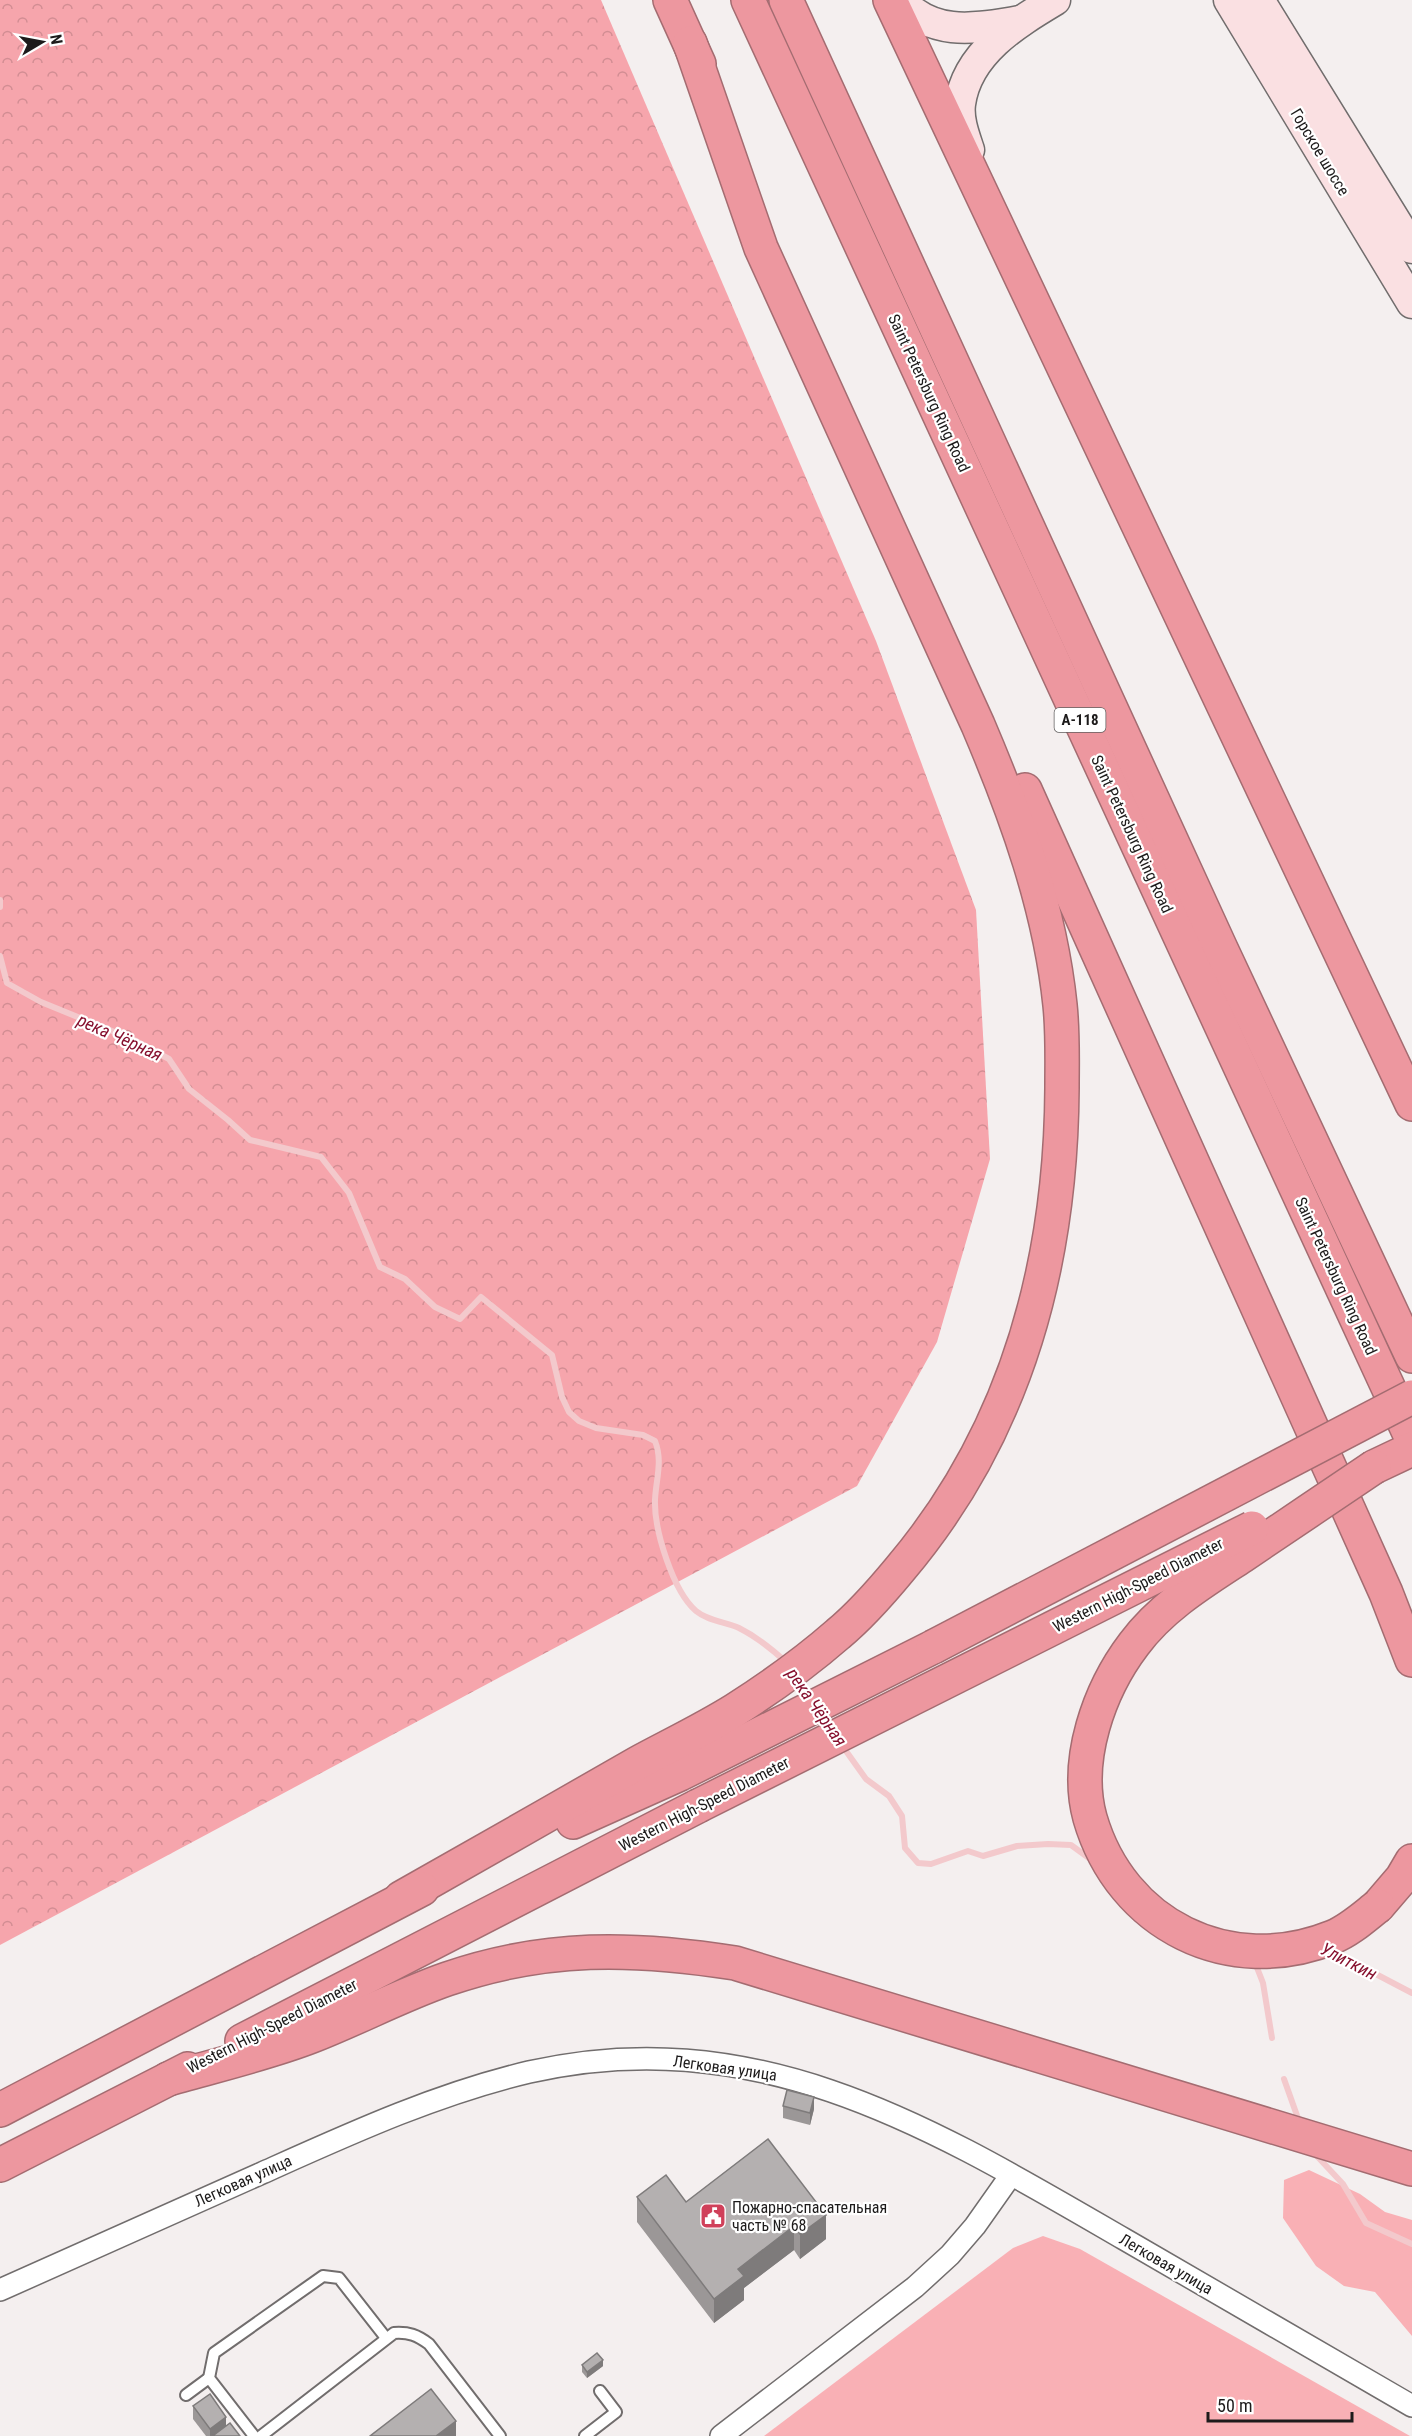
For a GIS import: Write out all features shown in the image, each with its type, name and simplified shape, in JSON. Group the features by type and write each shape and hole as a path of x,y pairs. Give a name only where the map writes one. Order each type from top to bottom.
{"highway":[{"path":"670,0 1377,1572 1412,1660"},
{"name":"Saint Petersburg Ring Road","path":"748,0 1412,1439"},
{"name":"Saint Petersburg Ring Road","path":"786,0 1221,949 1412,1356"},
{"path":"890,0 1412,1104"},
{"path":"674,1760 734,1711 803,1662 873,1601 930,1533 970,1470 1009,1389 1030,1331 1044,1273 1060,1159 1063,1044 1054,961 1030,861 1002,782 761,248 690,43"},
{"path":"0,2110 401,1898 674,1760 943,1641 1412,1397"},
{"name":"Western High-Speed Diameter","path":"0,2165 698,1806 1412,1449"},
{"path":"1374,1467 1184,1595 1135,1642 1109,1683 1093,1721 1087,1754 1086,1790 1089,1816 1109,1865 1130,1892 1166,1924 1180,1933 1215,1946 1274,1951 1334,1937 1378,1906 1402,1878 1412,1861"},
{"path":"168,2079 310,2036 398,1998 485,1968 544,1955 631,1951 680,1954 735,1964 1412,2169"}],"main road":[{"path":"900,0 928,21 952,28 975,28 1021,21"},
{"path":"982,196 962,128 960,105 968,76 987,49 1021,21 1055,0"},
{"path":"1217,0 1256,45"},
{"name":"Горское шоссе","path":"1229,0 1412,303"},
{"name":"Горское шоссе","path":"1259,0 1412,248"},
{"path":"1377,247 1412,317"}],"street":[{"path":"1276,0 1290,24 1291,52"},
{"name":"Легковая улица","path":"0,2290 346,2136 443,2097 524,2074 579,2064 630,2060 687,2060 759,2070 831,2089 932,2132 1011,2175 1412,2406"},
{"path":"721,2436 915,2286 950,2254 975,2226 1011,2175"}],"lane":[{"path":"186,2395 209,2378 214,2353 322,2276 339,2278 386,2338"},
{"path":"261,2436 394,2332 407,2332 419,2336 429,2344 494,2434"},
{"path":"209,2378 254,2436"},
{"path":"585,2436 616,2412 600,2391"}],"shaded area":[{"path":"1309,2170 1360,2194 1385,2212 1412,2220 1412,2336 1375,2292 1344,2286 1316,2266 1283,2218 1284,2180"},
{"path":"1043,2236 1080,2249 1410,2436 764,2436 1013,2248"}],"green space":[{"path":"0,0 601,0 876,641 976,910 990,1159 937,1342 857,1486 0,1945"}],"building":[{"path":"787,2090 814,2097 810,2113 783,2106"},
{"path":"768,2139 826,2215 800,2234 794,2226 738,2269 744,2276 714,2299 637,2197 666,2175 686,2202"},
{"path":"597,2353 603,2360 587,2372 582,2365"},
{"path":"431,2389 456,2421 436,2436 370,2436"},
{"path":"210,2394 226,2417 210,2429 193,2406"},
{"path":"230,2423 240,2436 214,2435"}],"waterway":[{"name":"река Чёрная","path":"0,900 0,907"},
{"name":"река Чёрная","path":"0,956 7,983 41,1002 134,1040 169,1059 189,1089 250,1140 321,1157 349,1193 380,1267 405,1279 435,1307 460,1319 481,1297 552,1355 562,1397 569,1412 579,1421 596,1428 643,1435 655,1441 659,1456 655,1500 658,1527 666,1559 680,1589 696,1611 746,1632 787,1663"},
{"name":"река Чёрная","path":"799,1679 810,1698"},
{"name":"река Чёрная","path":"841,1744 866,1779 889,1796 902,1816 905,1848 918,1863 931,1864 968,1851 983,1856 1017,1846 1048,1844 1071,1845 1093,1861"},
{"name":"Улиткин","path":"1330,1950 1412,1993"},
{"name":"река Чёрная","path":"1254,1960 1263,1983 1272,2038"},
{"name":"река Чёрная","path":"1284,2079 1300,2124"},
{"name":"река Чёрная","path":"1315,2154 1343,2184 1366,2223 1412,2244"}],"place":[{"name":"Пожарно-спасательная часть № 68","path":"713,2216"}]}
